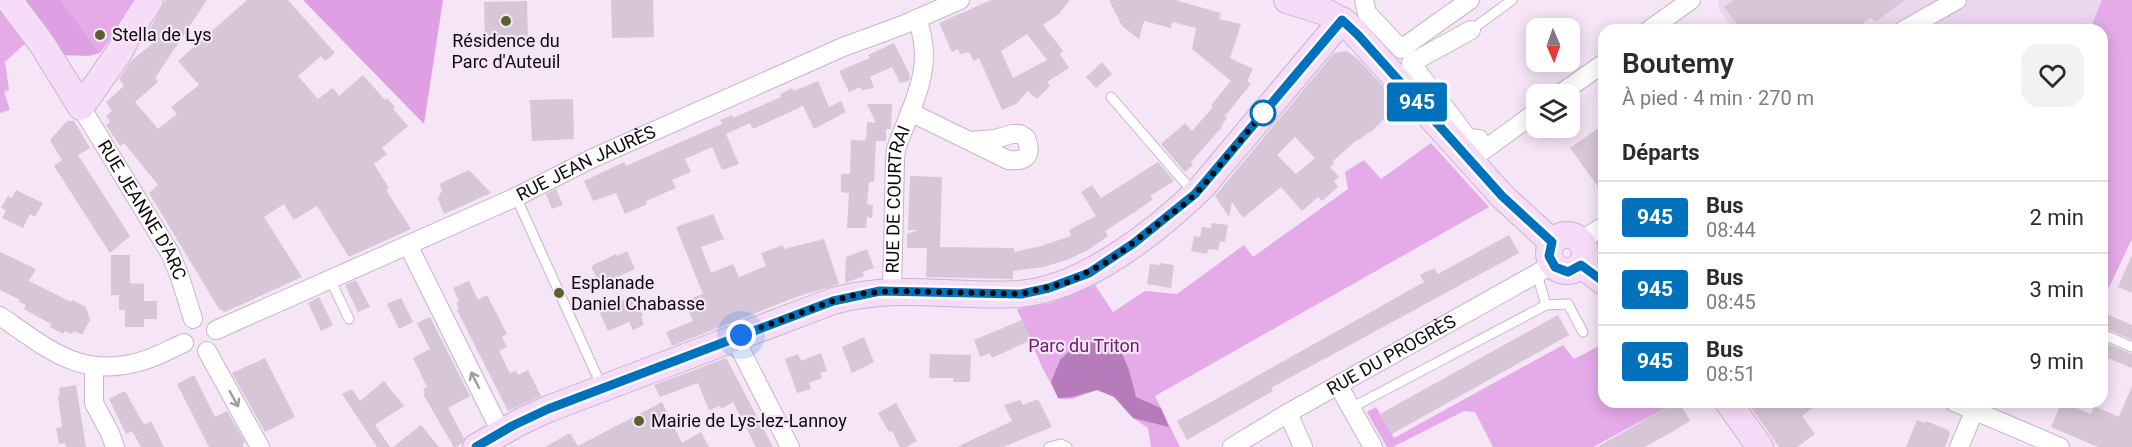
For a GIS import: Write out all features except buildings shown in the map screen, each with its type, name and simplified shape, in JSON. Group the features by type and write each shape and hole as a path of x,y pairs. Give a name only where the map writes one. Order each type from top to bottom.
{"street":[{"path":"9,0 42,44 81,107 120,51 150,0"},
{"name":"RUE JEAN JAURÈS","path":"216,330 516,197 612,150 837,50 960,0"},
{"path":"1287,0 1329,13 1343,10"},
{"path":"1364,0 1367,13 1406,56 1468,138 1479,139 1478,155"},
{"path":"1657,24 1691,0"},
{"path":"1915,24 1957,0"},
{"path":"1406,56 1463,5"},
{"path":"1343,10 1358,35 1478,155 1502,196 1547,260 1561,271 1568,272 1598,233"},
{"path":"476,447 548,409 833,301 858,294 892,291 1021,294 1059,285 1089,273 1109,261 1195,194 1343,10"},
{"name":"RUE DE COURTRAI","path":"892,291 896,149 920,84 925,58 924,39 917,19"},
{"path":"1406,56 1471,30"},
{"path":"59,72 89,68 103,61 130,31"},
{"path":"1574,84 1598,67"},
{"name":"RUE JEANNE D'ARC","path":"81,107 170,253 193,319"},
{"name":"RUE DE COURTRAI","path":"910,112 970,141"},
{"path":"1478,155 1526,119"},
{"path":"408,245 501,432"},
{"path":"1581,253 1598,274"},
{"name":"RUE DU PROGRÈS","path":"1232,447 1547,260"},
{"path":"0,316 61,357 94,367 114,367 138,362 184,343"},
{"path":"193,319 208,320 216,330 216,342 207,351 194,351 184,343 183,330 193,319"},
{"path":"734,338 790,447"},
{"path":"207,351 260,447"},
{"path":"94,367 94,403 115,447"},
{"path":"1338,385 1373,447"},
{"path":"1731,408 1752,444"},
{"path":"1966,408 2021,440 2060,447"},
{"path":"1959,447 1974,412"},
{"path":"1288,413 1303,447"}],"lane":[{"path":"1471,30 1512,0"},
{"path":"1111,97 1195,194"},
{"path":"516,197 603,387"},
{"path":"1546,305 1547,260"},
{"path":"330,279 349,319"},
{"path":"1351,408 1546,305 1568,304 1583,332"},
{"path":"2108,337 2132,347"},
{"path":"1049,447 1061,444 1067,447"}],"shaded area":[{"path":"23,0 61,0 100,53 88,56 63,55"},
{"path":"303,0 443,0 424,124"},
{"path":"1718,0 2102,0 2092,24 1730,24 1719,9"},
{"path":"1099,341 1120,349 1129,370 1136,397 1161,408 1169,427 1133,418 1114,397 1097,390 1072,397 1058,398 1051,382 1060,360 1078,343"}],"green space":[{"path":"0,0 29,40 5,62 9,90 4,92 10,110 0,113"},
{"name":"Stella de Lys","path":"61,0 139,0 100,53"},
{"path":"2102,0 2132,0 2132,239 2108,289 2108,24 2092,24"},
{"name":"Parc du Triton","path":"1431,143 1489,207 1155,396 1180,447 1151,447 1148,428 1133,418 1114,396 1097,390 1072,399 1059,399 1042,367 1017,309 1051,303 1095,285 1113,312 1145,291 1177,294 1244,245 1253,257 1348,189 1345,172 1364,160 1381,179"},
{"path":"1563,345 1574,359 1598,347 1598,408 1666,408 1593,447 1493,447 1475,412 1464,411 1393,447 1387,447 1367,412 1376,407 1394,438"}],"bus line":[{"name":"945","path":"476,447 548,409 833,301 880,291 1021,294 1049,288 1089,273 1134,243 1195,194 1342,20 1502,196 1552,242 1549,256 1555,267 1568,272 1581,265 1598,278"}],"place":[{"name":"Résidence du Parc d'Auteuil","path":"506,21"},
{"name":"Stella de Lys","path":"100,35"},
{"name":"Esplanade Daniel Chabasse","path":"559,293"},
{"name":"Mairie de Lys-lez-Lannoy","path":"639,421"}],"route":[{"path":"741,335 858,294 880,291 1021,294 1068,282 1109,261 1187,202 1263,113"}]}
